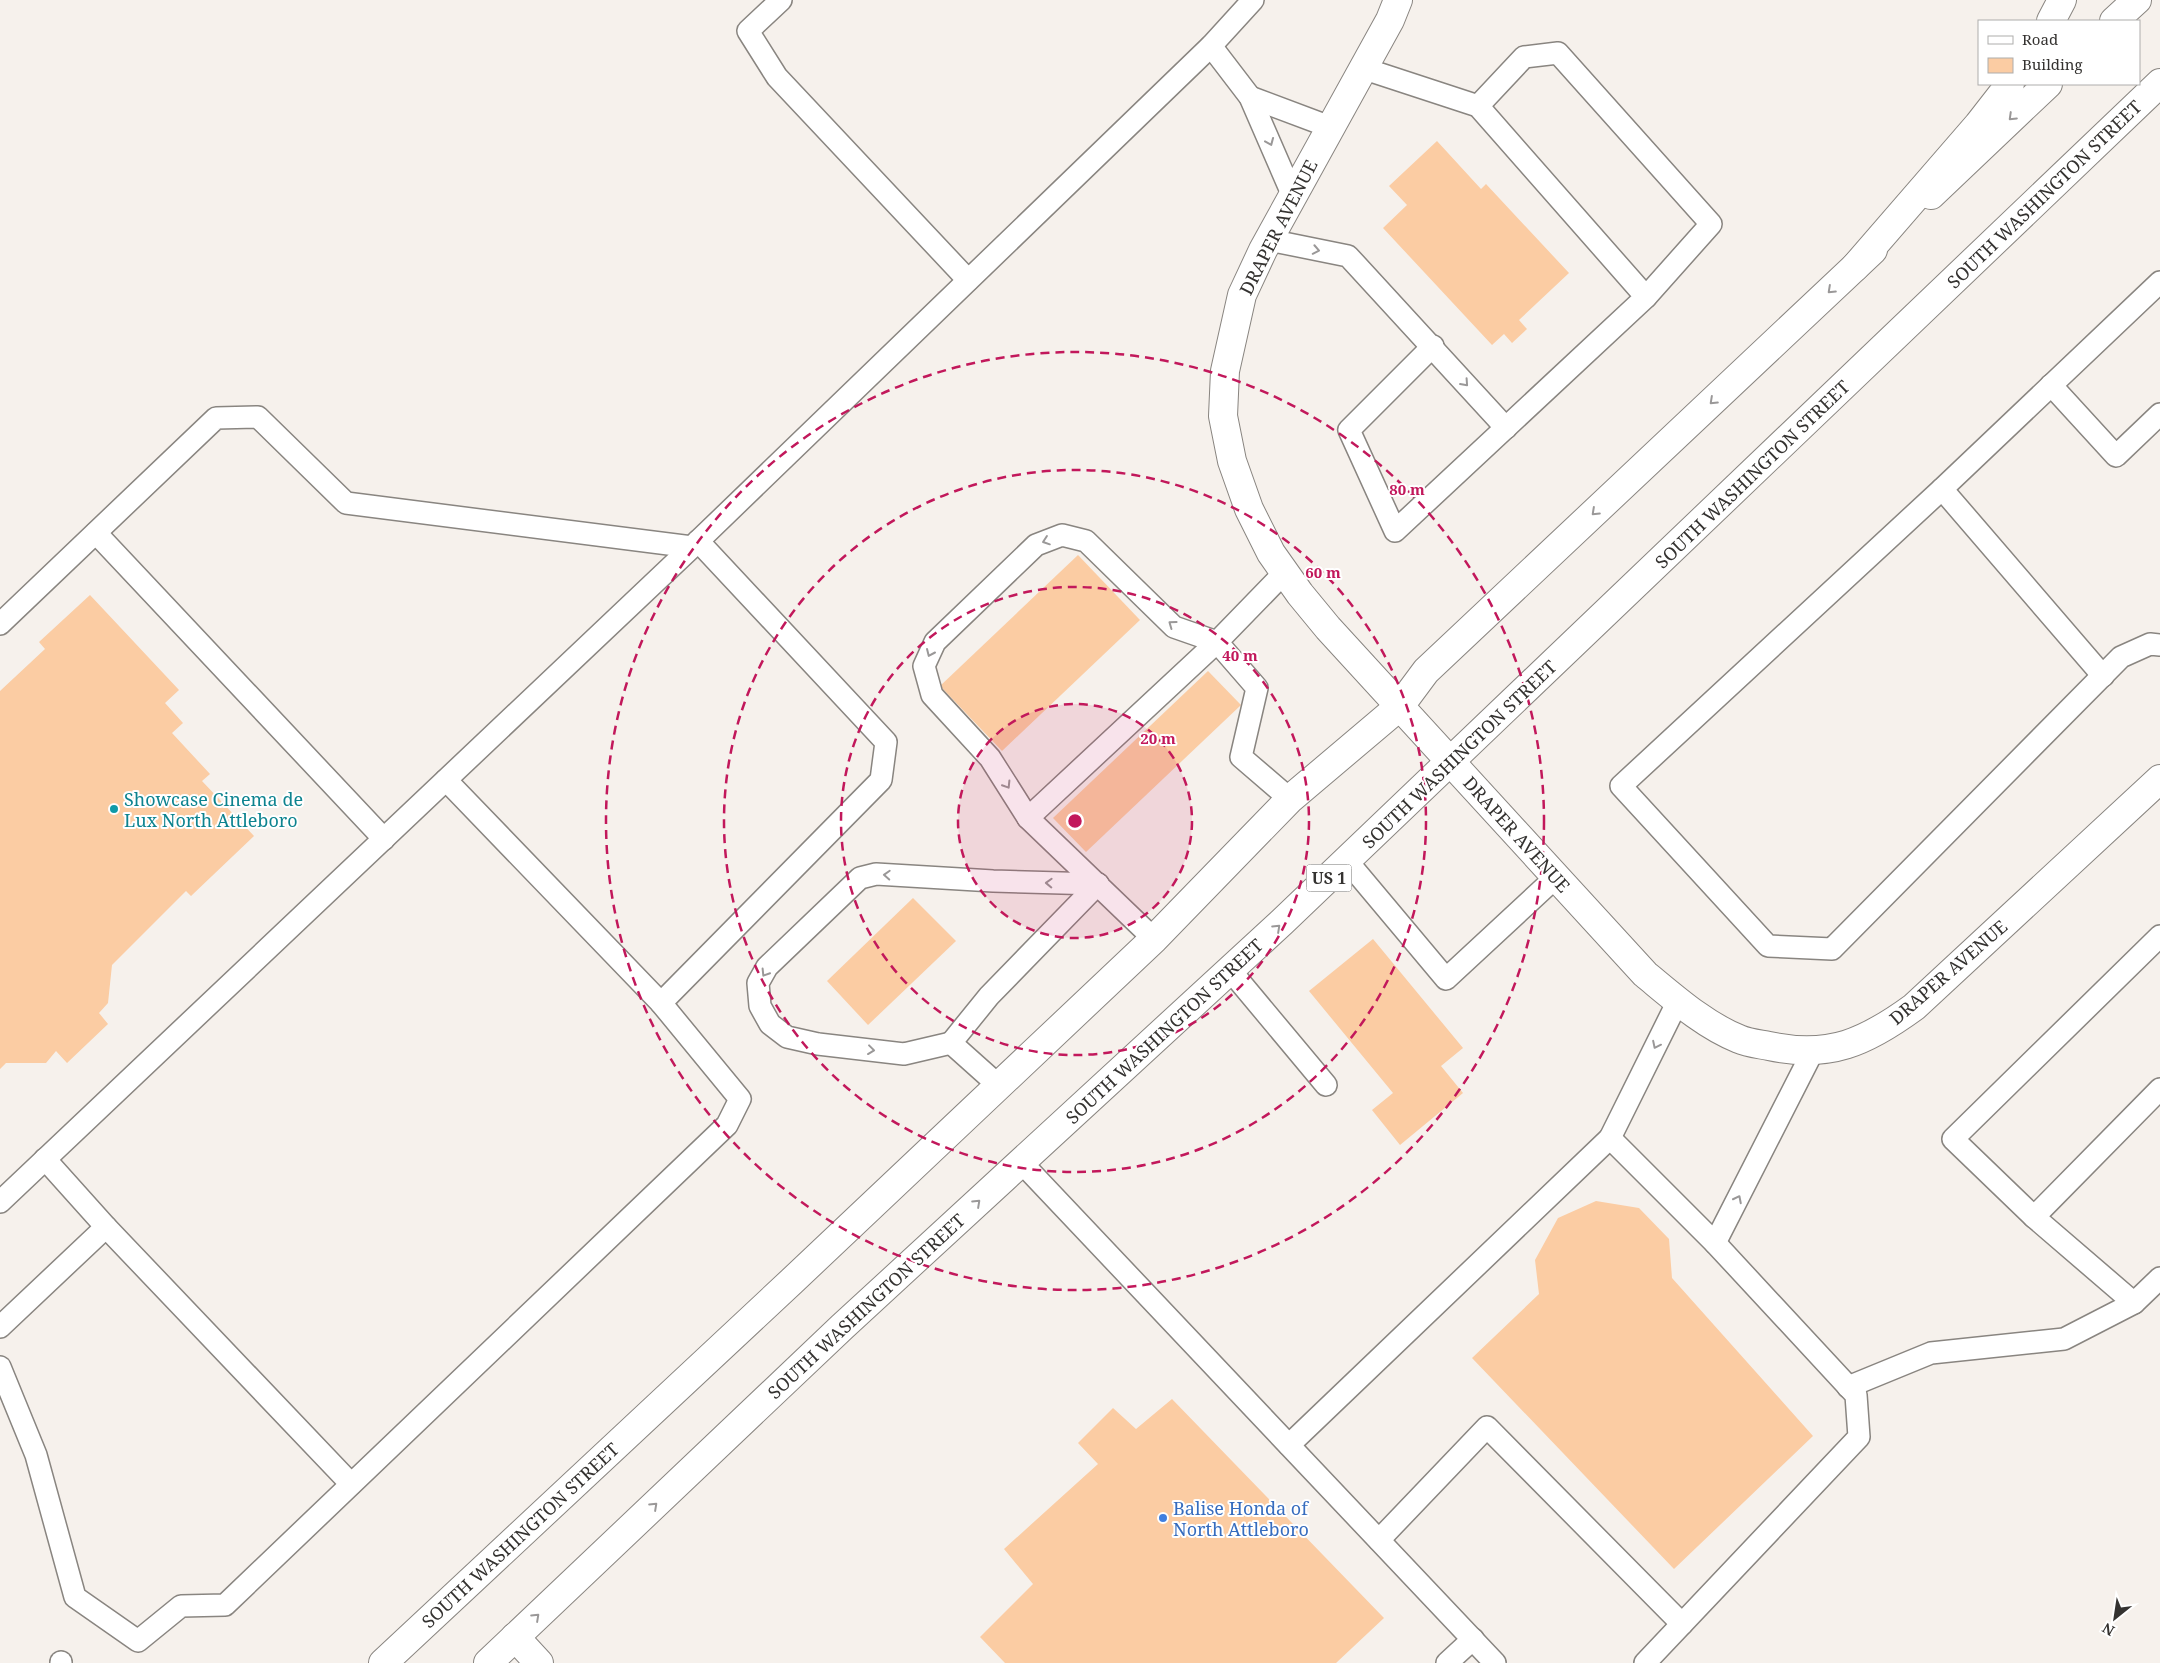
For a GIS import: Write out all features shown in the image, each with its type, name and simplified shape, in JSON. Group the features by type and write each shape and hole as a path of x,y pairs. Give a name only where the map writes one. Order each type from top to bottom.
{"main road":[{"name":"DRAPER AVENUE","path":"1398,0 1390,20 1268,240 1242,295 1225,371 1223,416 1232,461 1249,509 1271,553 1300,594 1328,628 1645,974 1678,1001 1711,1024 1740,1040 1776,1048 1813,1051 1848,1044 1882,1030 1914,1007 2160,779"},
{"path":"2052,20 2062,0"},
{"path":"2115,20 2137,0"},
{"name":"SOUTH WASHINGTON STREET","path":"488,1663 842,1327 1230,970 1451,762 2160,83"},
{"path":"1856,267 1978,125 2009,85"},
{"name":"SOUTH WASHINGTON STREET","path":"383,1663 792,1281 1154,939 1290,799 1400,706 1426,671 2047,85"},
{"path":"515,1637 539,1663"}],"lane":[{"path":"781,0 748,30 777,77 968,280"},
{"path":"0,1202 695,544 1212,46 1253,0"},
{"path":"1212,46 1250,97 1293,196"},
{"path":"1433,346 1349,430 1395,532 1646,297 1711,224 1558,53 1524,57 1478,106"},
{"path":"1362,68 1478,106 1646,297"},
{"path":"1250,97 1330,127"},
{"path":"1268,240 1348,256 1433,346 1506,428"},
{"path":"2160,282 1942,488 1621,786 1768,946 1832,949 2121,658 2150,644 2160,645"},
{"path":"2050,385 2116,456 2160,414"},
{"path":"0,624 216,418 258,417 346,503 695,544 886,742 880,780 661,1004"},
{"path":"1942,488 2103,676"},
{"path":"96,532 384,839"},
{"path":"1154,939 1028,818 990,758 932,694 924,666 935,642 1036,545 1062,535 1086,541 1174,627 1217,642 1257,688 1241,757 1290,799"},
{"path":"1028,818 1217,642 1285,572"},
{"path":"0,1367 36,1455 75,1597 138,1641 181,1606 225,1604 726,1125 740,1100 661,1004 446,780"},
{"path":"1346,861 1446,979 1556,877"},
{"path":"876,874 993,881 1098,884 989,996 951,1043 904,1054 818,1044 787,1037 770,1024 760,1006 758,983 768,967 860,878 876,874"},
{"path":"2134,1303 2034,1217 1953,1139 2160,936"},
{"path":"1230,970 1326,1084"},
{"path":"1289,1445 1610,1138 1678,1001"},
{"path":"951,1043 998,1085"},
{"path":"1715,1243 1813,1051"},
{"path":"2034,1217 2160,1089"},
{"path":"1610,1138 1715,1243 1856,1395 1859,1437 1645,1663"},
{"path":"45,1159 106,1227 351,1484"},
{"path":"1021,1162 1495,1663"},
{"path":"0,1327 106,1227"},
{"path":"1848,1387 1931,1354 2064,1339 2134,1303 2160,1278"},
{"path":"1379,1540 1487,1427 1682,1624"},
{"path":"1447,1663 1473,1639"}],"building":[{"path":"1437,141 1481,189 1486,184 1569,273 1519,320 1527,329 1512,343 1504,334 1492,345 1383,228 1407,205 1389,186"},
{"path":"1078,555 1140,620 1002,751 940,686"},
{"name":"Showcase Cinema de Lux North Attleboro","path":"90,595 179,690 165,703 183,723 172,733 210,774 202,781 254,836 191,896 186,891 112,965 108,1003 99,1013 108,1024 67,1063 56,1051 46,1063 6,1063 0,1069 0,691 45,649 39,642"},
{"path":"1208,671 1241,705 1086,852 1053,818"},
{"path":"913,898 956,941 868,1025 827,981"},
{"path":"1373,939 1463,1048 1441,1066 1463,1093 1400,1145 1372,1110 1393,1093 1309,991"},
{"path":"1596,1201 1639,1208 1669,1239 1672,1278 1813,1436 1674,1569 1472,1358 1539,1294 1535,1260 1558,1218"},
{"name":"Balise Honda of North Attleboro","path":"1172,1399 1384,1618 1336,1663 1005,1663 980,1637 1033,1584 1004,1549 1098,1464 1078,1443 1113,1408 1136,1429"}],"place":[{"name":"Showcase Cinema de Lux North Attleboro","path":"114,809"},
{"name":"Balise Honda of North Attleboro","path":"1163,1518"}]}
